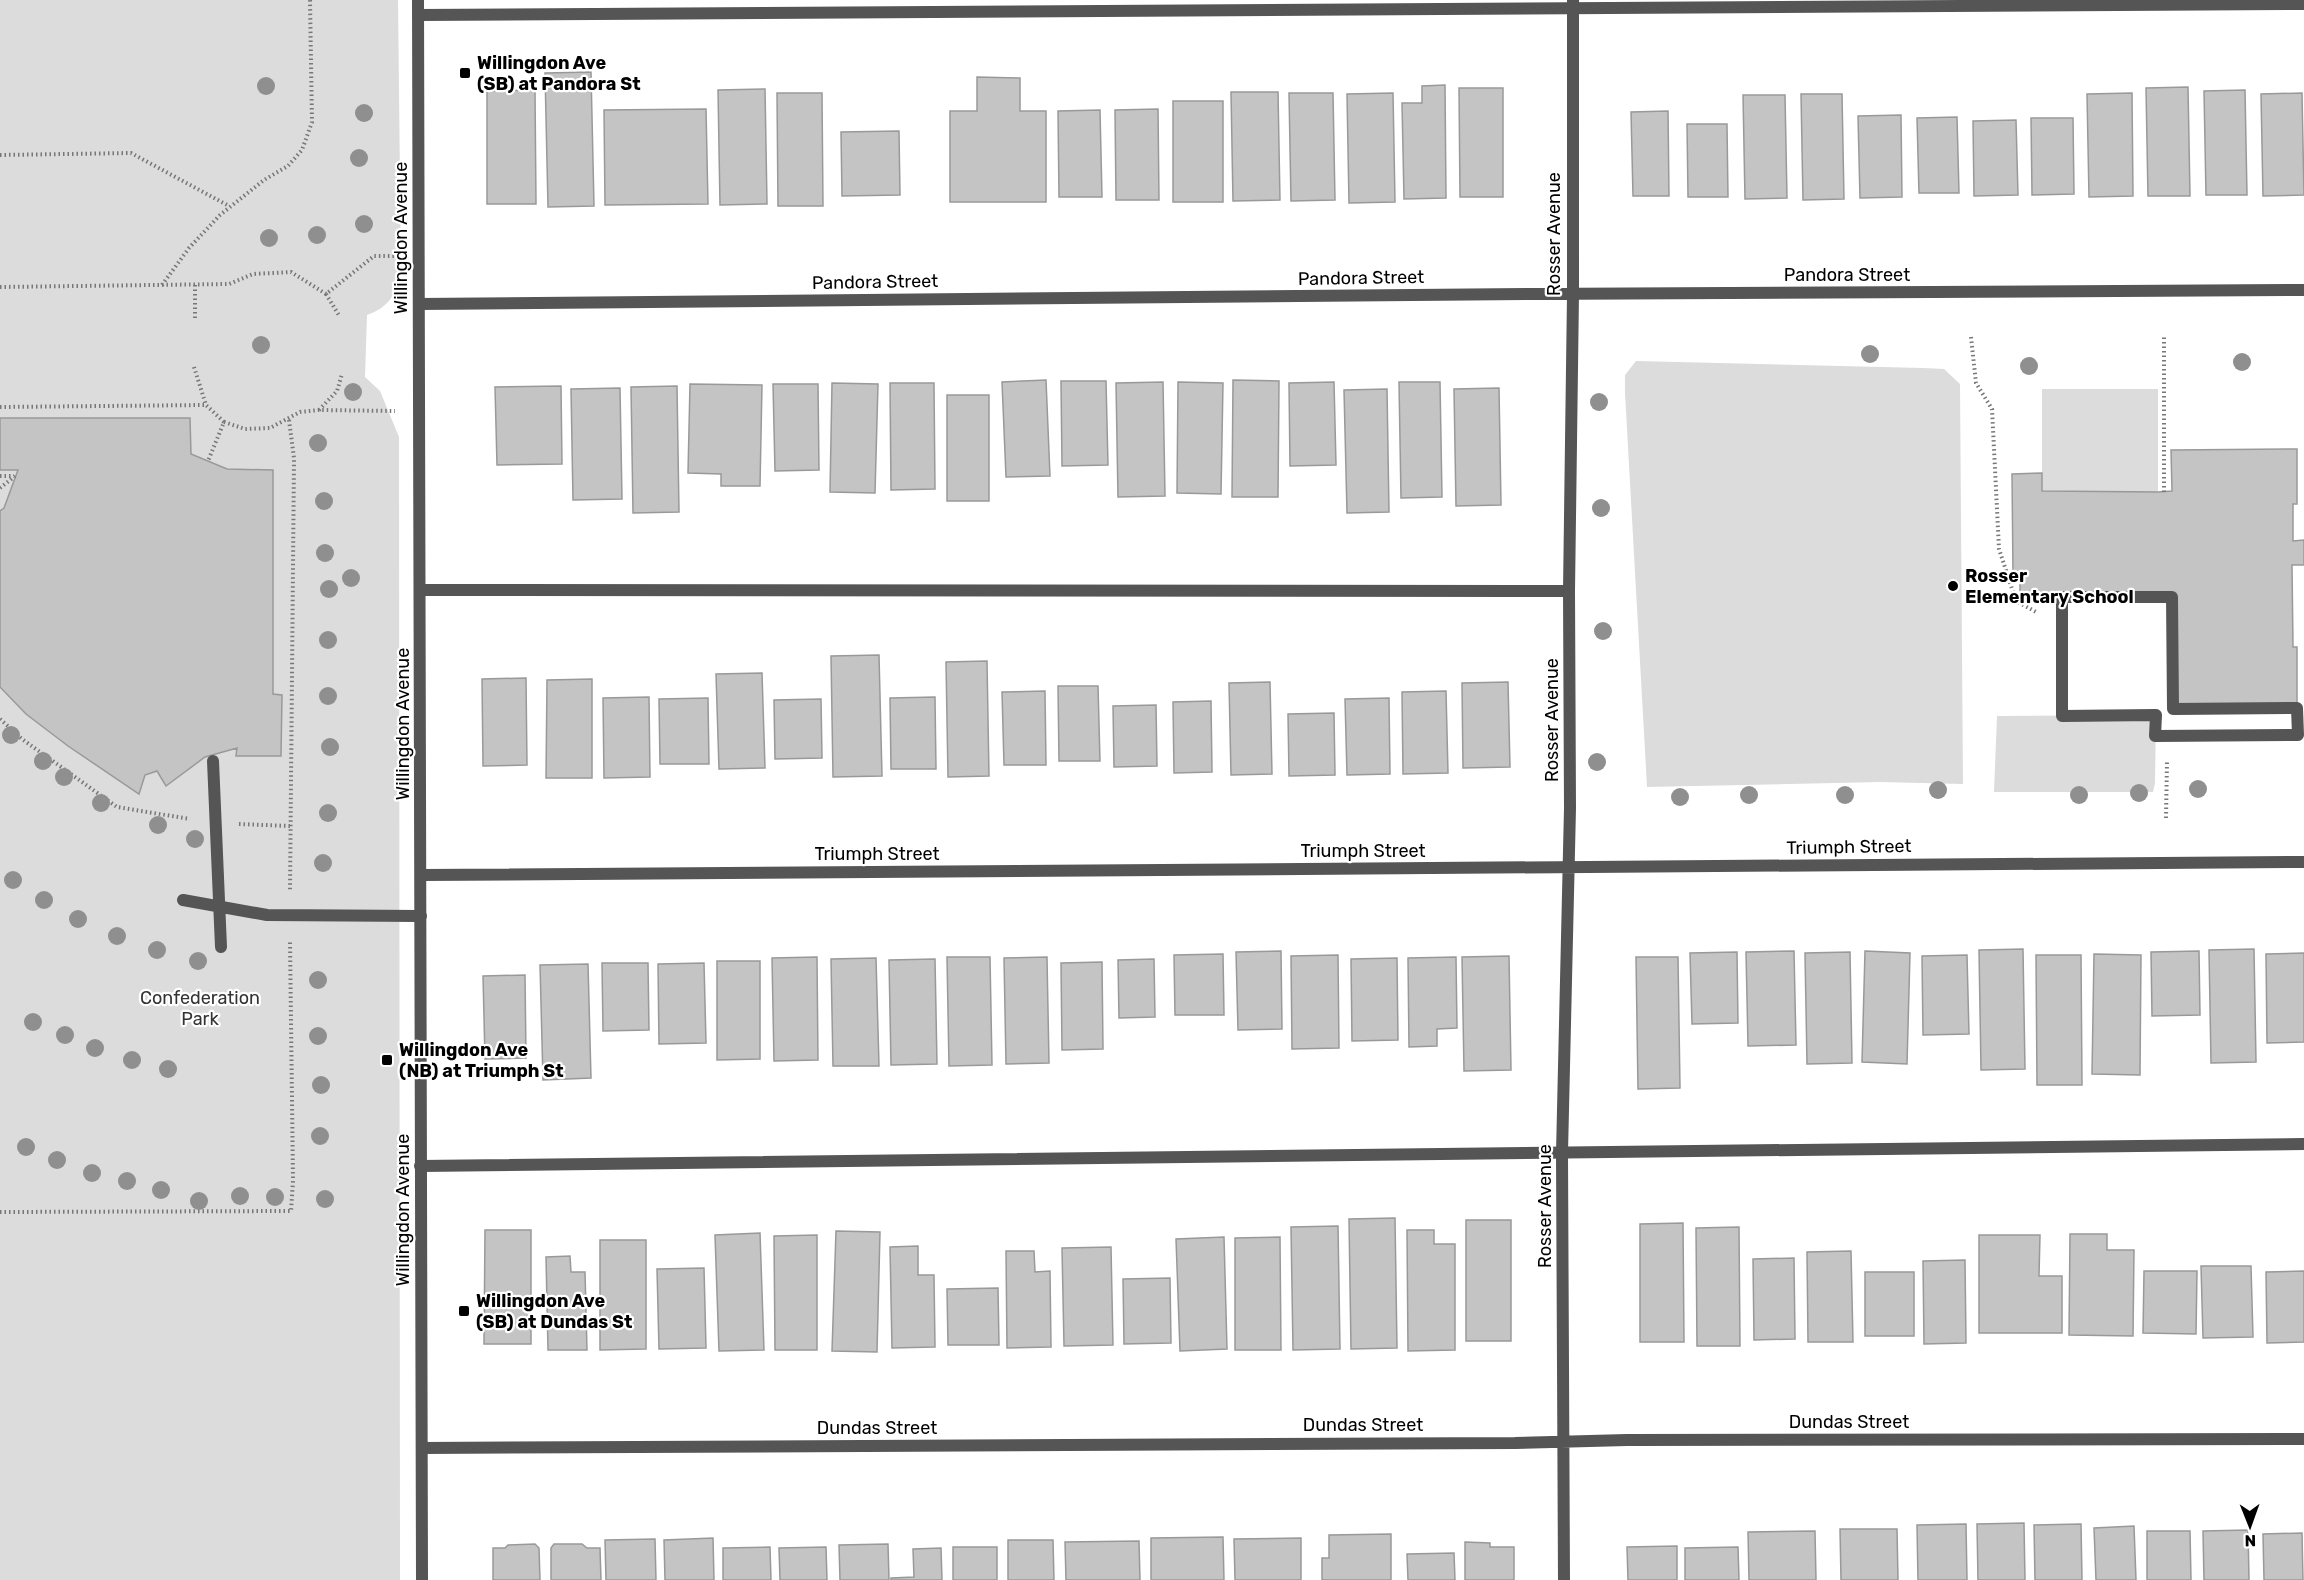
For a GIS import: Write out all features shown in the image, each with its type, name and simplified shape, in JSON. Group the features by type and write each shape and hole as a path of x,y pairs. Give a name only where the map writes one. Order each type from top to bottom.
{"street":[{"name":"Willingdon Avenue","path":"418,0 422,1580"},
{"path":"418,15 1573,4 2304,4"},
{"name":"Rosser Avenue","path":"1564,1580 1562,1153 1569,867 1573,4"},
{"name":"Pandora Street","path":"419,304 2304,290"},
{"path":"420,590 1569,591"},
{"path":"2062,597 2172,597 2173,709 2297,708 2298,735 2168,736 2155,736 2156,715 2062,716 2062,597"},
{"path":"213,761 221,946"},
{"name":"Triumph Street","path":"422,875 2304,862"},
{"path":"183,900 267,915 421,916"},
{"path":"420,1166 2304,1144"},
{"name":"Dundas Street","path":"422,1448 2304,1439"}],"path":[{"path":"162,285 189,248 229,206 264,180 288,166 302,150 312,122 310,0"},
{"path":"0,155 131,153 229,206"},
{"path":"326,294 374,256 401,256"},
{"path":"0,287 229,284 253,274 291,272 326,294 340,317"},
{"path":"195,284 195,318"},
{"path":"2164,336 2164,492"},
{"path":"1971,337 1976,382 1992,409 1999,549 2016,601 2063,627"},
{"path":"194,367 206,405 224,422 245,429 270,428 289,420 300,412 319,410 420,411"},
{"path":"319,410 337,392 342,374"},
{"path":"0,407 206,405"},
{"path":"289,420 294,458 290,895"},
{"path":"208,461 224,422"},
{"path":"0,476 15,476 0,488"},
{"path":"0,719 22,739 117,807 214,823 290,826"},
{"path":"2166,818 2168,736"},
{"path":"0,1212 291,1211 293,1170 290,940"}],"green space":[{"name":"Confederation Park","path":"0,0 398,0 401,272 397,287 390,299 381,308 367,315 365,377 380,391 399,437 400,1580 0,1580"},
{"path":"1636,361 1944,369 1960,384 1963,784 1880,782 1647,787 1625,393 1625,375"},
{"path":"2042,389 2158,389 2158,492 2042,491"},
{"path":"2156,715 2153,792 1994,792 1997,716"}],"building":[{"path":"591,72 594,206 548,207 545,73"},
{"path":"977,77 1020,78 1020,111 1046,111 1046,202 950,202 950,111 977,111"},
{"path":"1445,85 1446,198 1404,199 1402,103 1422,103 1422,86"},
{"path":"2188,87 2190,196 2148,196 2146,88"},
{"path":"1459,88 1503,88 1503,197 1460,197"},
{"path":"765,89 767,204 720,205 718,90"},
{"path":"535,90 536,204 487,204 487,91"},
{"path":"2245,90 2247,195 2206,195 2204,91"},
{"path":"1231,92 1278,92 1280,200 1233,201"},
{"path":"777,93 822,93 823,206 778,206"},
{"path":"1289,93 1333,93 1335,200 1291,201"},
{"path":"1393,93 1395,202 1349,203 1347,94"},
{"path":"2132,93 2133,196 2089,197 2087,94"},
{"path":"2302,93 2304,195 2263,196 2261,94"},
{"path":"1801,94 1842,94 1844,199 1803,200"},
{"path":"1743,95 1785,95 1787,198 1745,199"},
{"path":"1173,101 1223,101 1223,202 1173,202"},
{"path":"706,109 708,204 605,205 604,110"},
{"path":"1158,109 1159,200 1116,200 1115,110"},
{"path":"1100,110 1102,197 1059,197 1058,111"},
{"path":"1668,111 1669,196 1633,196 1631,112"},
{"path":"1901,115 1902,197 1860,198 1858,116"},
{"path":"1957,117 1959,193 1919,193 1917,118"},
{"path":"2031,118 2073,118 2074,194 2032,195"},
{"path":"2016,120 2018,195 1974,196 1973,121"},
{"path":"1687,124 1727,124 1728,197 1688,197"},
{"path":"899,131 900,195 842,196 841,132"},
{"path":"1046,380 1050,476 1006,477 1002,382"},
{"path":"1233,380 1279,381 1278,497 1232,497"},
{"path":"1061,381 1106,381 1108,465 1062,466"},
{"path":"1163,382 1165,496 1118,497 1116,383"},
{"path":"1178,382 1223,383 1221,494 1177,493"},
{"path":"1334,382 1336,465 1290,466 1289,383"},
{"path":"1399,382 1440,382 1442,497 1401,498"},
{"path":"832,383 878,384 875,493 830,492"},
{"path":"890,383 934,383 935,489 891,490"},
{"path":"690,384 762,385 760,486 721,486 721,474 688,473"},
{"path":"773,384 818,384 819,470 775,471"},
{"path":"561,386 562,464 497,465 495,387"},
{"path":"677,386 679,512 633,513 631,387"},
{"path":"620,388 622,499 573,500 571,389"},
{"path":"1499,388 1501,505 1456,506 1454,389"},
{"path":"1387,389 1389,512 1347,513 1344,390"},
{"path":"947,395 989,395 989,501 947,501"},
{"path":"0,418 190,418 191,454 227,469 273,470 273,694 282,695 281,756 236,756 237,748 205,757 166,786 157,771 145,775 139,794 68,746 26,714 0,687 0,511 4,508 18,470 0,470"},
{"path":"2297,449 2297,504 2293,504 2293,541 2304,540 2304,565 2292,565 2293,647 2297,647 2297,708 2173,709 2172,597 2020,597 2020,576 2013,576 2012,474 2042,473 2042,491 2172,491 2171,450"},
{"path":"879,655 882,776 833,777 831,656"},
{"path":"987,661 989,776 948,777 946,662"},
{"path":"762,673 765,768 719,769 716,674"},
{"path":"526,678 527,765 483,766 482,679"},
{"path":"592,679 592,778 546,778 547,680"},
{"path":"1270,682 1272,774 1231,775 1229,683"},
{"path":"1508,682 1510,767 1463,768 1462,683"},
{"path":"1058,686 1098,686 1100,761 1059,761"},
{"path":"1045,691 1046,765 1004,765 1002,692"},
{"path":"1446,691 1448,773 1403,774 1402,692"},
{"path":"649,697 650,777 604,778 603,698"},
{"path":"935,697 936,769 891,769 890,698"},
{"path":"708,698 709,764 660,764 659,699"},
{"path":"1389,698 1390,774 1347,775 1345,699"},
{"path":"821,699 822,758 775,759 774,700"},
{"path":"1211,701 1212,772 1174,773 1173,702"},
{"path":"1156,705 1157,766 1114,767 1113,706"},
{"path":"1334,713 1335,775 1289,776 1288,714"},
{"path":"2023,949 2025,1069 1981,1070 1979,950"},
{"path":"2254,949 2256,1062 2211,1063 2209,950"},
{"path":"1281,951 1282,1029 1238,1030 1236,952"},
{"path":"1794,951 1796,1045 1748,1046 1746,952"},
{"path":"1865,951 1910,953 1907,1064 1862,1062"},
{"path":"2199,951 2200,1015 2152,1016 2151,952"},
{"path":"1737,952 1738,1023 1692,1024 1690,953"},
{"path":"1850,952 1852,1063 1807,1064 1805,953"},
{"path":"2304,953 2304,1042 2267,1043 2266,954"},
{"path":"1223,954 1224,1015 1175,1015 1174,955"},
{"path":"2094,954 2141,955 2140,1075 2092,1074"},
{"path":"1338,955 1339,1048 1292,1049 1291,956"},
{"path":"1967,955 1969,1034 1923,1035 1922,956"},
{"path":"2036,955 2081,955 2082,1085 2037,1085"},
{"path":"1509,956 1511,1070 1464,1071 1462,957"},
{"path":"817,957 818,1060 774,1061 772,958"},
{"path":"947,957 990,957 992,1065 949,1066"},
{"path":"1047,957 1049,1063 1006,1064 1004,958"},
{"path":"1456,957 1457,1028 1437,1029 1437,1046 1409,1047 1408,958"},
{"path":"1636,957 1678,957 1680,1088 1638,1089"},
{"path":"876,958 879,1066 833,1066 831,959"},
{"path":"1397,958 1398,1040 1352,1041 1351,959"},
{"path":"935,959 937,1064 891,1065 889,960"},
{"path":"1154,959 1155,1017 1119,1018 1118,960"},
{"path":"717,961 760,961 760,1059 717,1060"},
{"path":"1102,962 1103,1049 1062,1050 1061,963"},
{"path":"602,963 648,963 649,1030 603,1031"},
{"path":"704,963 706,1043 659,1044 658,964"},
{"path":"588,964 591,1078 543,1080 540,965"},
{"path":"525,975 526,1058 485,1059 483,976"},
{"path":"1395,1218 1397,1348 1351,1349 1349,1219"},
{"path":"1466,1220 1511,1220 1511,1341 1466,1341"},
{"path":"1683,1223 1684,1342 1640,1342 1640,1224"},
{"path":"1338,1226 1340,1349 1293,1350 1291,1227"},
{"path":"1739,1227 1740,1346 1697,1346 1696,1228"},
{"path":"485,1230 531,1230 531,1344 484,1344"},
{"path":"1407,1230 1434,1230 1434,1244 1455,1244 1455,1350 1408,1351"},
{"path":"836,1231 880,1232 877,1352 832,1351"},
{"path":"760,1233 764,1350 719,1351 715,1235"},
{"path":"2070,1234 2107,1234 2107,1250 2134,1250 2133,1336 2069,1335"},
{"path":"817,1235 817,1350 775,1350 774,1236"},
{"path":"1979,1235 2040,1235 2039,1276 2062,1276 2062,1333 1979,1333"},
{"path":"1224,1237 1227,1349 1180,1351 1176,1239"},
{"path":"1280,1237 1281,1350 1235,1350 1235,1238"},
{"path":"600,1240 646,1240 646,1349 600,1350"},
{"path":"918,1246 918,1275 934,1275 935,1347 892,1348 890,1247"},
{"path":"1111,1247 1113,1345 1064,1346 1062,1248"},
{"path":"1006,1251 1034,1251 1035,1272 1050,1271 1051,1347 1007,1348"},
{"path":"1851,1251 1853,1342 1808,1342 1807,1252"},
{"path":"570,1256 571,1272 585,1272 587,1350 548,1350 546,1257"},
{"path":"1794,1258 1795,1339 1754,1340 1753,1259"},
{"path":"1965,1260 1966,1343 1924,1344 1923,1261"},
{"path":"2201,1266 2251,1266 2253,1337 2203,1338"},
{"path":"704,1268 706,1348 659,1349 657,1269"},
{"path":"2144,1271 2197,1271 2196,1334 2143,1333"},
{"path":"2304,1271 2304,1342 2267,1343 2266,1272"},
{"path":"1865,1272 1914,1272 1914,1336 1865,1336"},
{"path":"1170,1278 1171,1343 1124,1344 1123,1279"},
{"path":"998,1288 999,1345 948,1345 947,1289"},
{"path":"2024,1523 2025,1580 1978,1580 1977,1524"},
{"path":"1966,1524 1967,1580 1918,1580 1917,1525"},
{"path":"2081,1524 2082,1580 2035,1580 2034,1525"},
{"path":"2134,1526 2136,1580 2096,1580 2094,1528"},
{"path":"1840,1529 1897,1529 1898,1580 1841,1580"},
{"path":"2248,1530 2249,1580 2204,1580 2203,1531"},
{"path":"1815,1531 1816,1580 1749,1580 1748,1532"},
{"path":"2147,1531 2190,1531 2191,1580 2147,1580"},
{"path":"2302,1533 2303,1580 2264,1580 2263,1534"},
{"path":"1391,1534 1391,1580 1322,1580 1322,1558 1329,1558 1329,1535"},
{"path":"1223,1537 1224,1580 1151,1580 1151,1538"},
{"path":"713,1538 714,1580 665,1580 664,1540"},
{"path":"1301,1538 1301,1580 1235,1580 1234,1539"},
{"path":"655,1539 656,1580 606,1580 605,1540"},
{"path":"1008,1540 1053,1540 1054,1580 1008,1580"},
{"path":"1139,1541 1140,1580 1066,1580 1065,1542"},
{"path":"1465,1542 1490,1543 1490,1547 1514,1547 1514,1580 1465,1580"},
{"path":"535,1544 539,1548 540,1580 493,1580 493,1548"},
{"path":"554,1544 582,1544 587,1548 600,1548 601,1580 551,1580 551,1548"},
{"path":"888,1544 889,1580 840,1580 839,1545"},
{"path":"1677,1546 1677,1580 1628,1580 1627,1547"},
{"path":"770,1547 771,1580 723,1580 723,1548"},
{"path":"826,1547 827,1580 780,1580 779,1548"},
{"path":"953,1547 997,1547 997,1580 953,1580"},
{"path":"1738,1547 1739,1580 1685,1580 1685,1548"},
{"path":"941,1548 942,1580 891,1580 891,1578 914,1577 913,1549"},
{"path":"1454,1553 1455,1580 1408,1580 1407,1554"}],"place":[{"name":"Willingdon Ave (SB) at Pandora St","path":"465,73"},
{"name":"Rosser Elementary School","path":"1953,586"},
{"name":"Willingdon Ave (NB) at Triumph St","path":"387,1060"},
{"name":"Willingdon Ave (SB) at Dundas St","path":"464,1311"}]}
